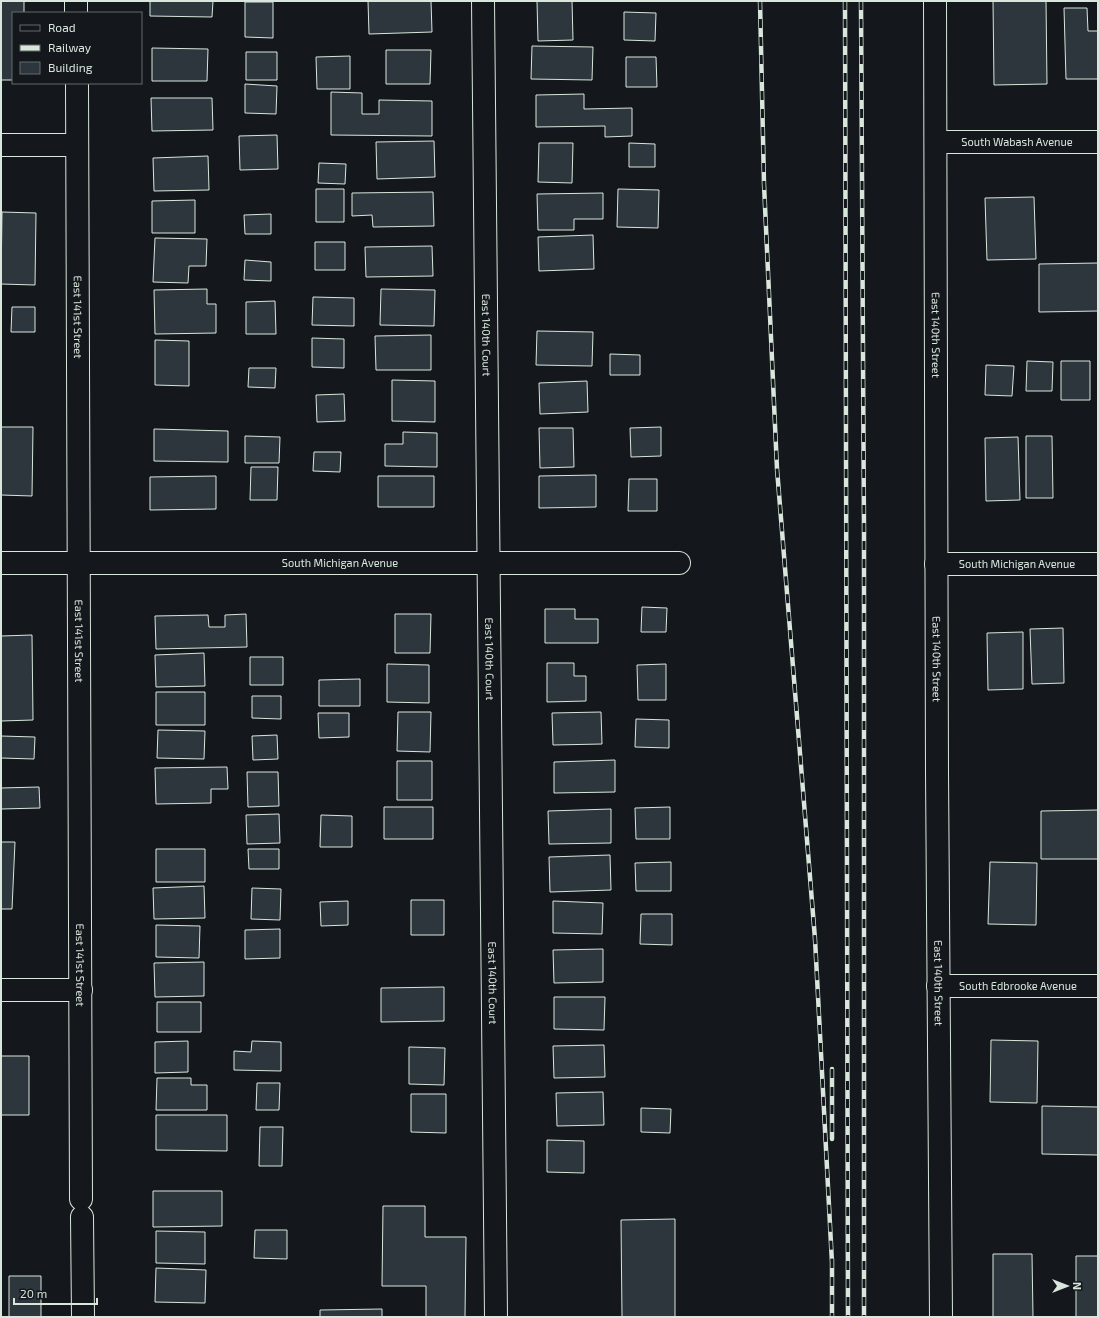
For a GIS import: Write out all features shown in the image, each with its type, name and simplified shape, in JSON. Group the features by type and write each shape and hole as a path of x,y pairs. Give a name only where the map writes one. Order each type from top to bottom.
{"street":[{"path":"76,1 76,12"},
{"name":"East 140th Court","path":"483,1 496,1317"},
{"name":"East 140th Street","path":"935,1 936,564 941,1317"},
{"name":"East 141st Street","path":"77,84 83,1317"},
{"name":"South Wabash Avenue","path":"936,142 1098,142"},
{"path":"1,145 77,145"},
{"name":"South Michigan Avenue","path":"1,563 680,563"},
{"name":"South Michigan Avenue","path":"936,564 1098,564"},
{"name":"South Edbrooke Avenue","path":"938,986 1098,986"},
{"path":"1,990 81,990"}],"building":[{"path":"1,1 24,1 24,12 12,12 12,80 1,80"},
{"path":"150,1 213,1 212,17 150,16"},
{"path":"368,1 431,1 432,32 369,34"},
{"path":"537,1 572,1 573,40 538,41"},
{"path":"993,1 1046,1 1047,84 994,85"},
{"path":"245,2 273,2 273,38 245,37"},
{"path":"1064,8 1087,8 1088,31 1098,31 1098,79 1066,79"},
{"path":"624,12 656,13 655,41 624,40"},
{"path":"532,46 593,47 592,80 531,79"},
{"path":"152,48 208,49 207,81 152,81"},
{"path":"386,50 431,50 430,84 386,84"},
{"path":"246,52 277,52 277,80 246,80"},
{"path":"350,56 350,89 317,89 316,57"},
{"path":"626,57 656,57 657,87 626,87"},
{"path":"245,84 277,86 276,114 245,113"},
{"path":"331,92 362,93 362,114 379,114 379,100 432,101 432,136 331,135"},
{"path":"584,94 584,109 632,108 632,136 605,137 605,126 536,127 536,95"},
{"path":"151,98 212,98 213,130 152,131"},
{"path":"277,135 278,169 240,170 239,136"},
{"path":"434,141 435,177 377,179 376,142"},
{"path":"539,143 573,143 572,183 538,182"},
{"path":"629,143 655,144 655,167 629,167"},
{"path":"208,156 209,190 154,191 153,158"},
{"path":"319,163 346,164 345,184 318,183"},
{"path":"316,189 344,189 344,222 316,222"},
{"path":"618,189 659,190 658,228 617,227"},
{"path":"433,192 434,226 373,227 372,215 352,216 352,193"},
{"path":"603,193 603,219 574,219 574,230 538,230 537,194"},
{"path":"1034,197 1036,259 987,260 985,198"},
{"path":"195,200 195,233 152,233 152,201"},
{"path":"2,212 36,213 35,285 1,284"},
{"path":"271,214 271,234 245,234 244,215"},
{"path":"593,235 594,269 539,271 538,237"},
{"path":"155,238 207,239 206,266 189,266 188,283 153,282"},
{"path":"315,242 345,242 345,270 315,270"},
{"path":"432,246 433,276 366,277 365,247"},
{"path":"245,260 271,262 271,281 244,280"},
{"path":"1098,263 1098,311 1039,312 1039,264"},
{"path":"207,289 207,304 216,304 216,333 155,334 154,290"},
{"path":"381,289 435,290 434,326 380,325"},
{"path":"313,297 354,298 354,326 312,325"},
{"path":"275,301 276,334 246,334 246,302"},
{"path":"12,307 35,307 35,332 11,332"},
{"path":"537,331 593,332 592,366 536,365"},
{"path":"431,335 431,370 376,370 375,336"},
{"path":"312,338 344,339 344,368 312,367"},
{"path":"155,340 189,341 189,386 155,385"},
{"path":"610,354 640,355 640,375 610,375"},
{"path":"1027,361 1053,362 1052,391 1026,391"},
{"path":"1061,361 1090,361 1090,400 1061,400"},
{"path":"986,365 1014,366 1012,396 985,395"},
{"path":"249,368 276,368 275,388 248,387"},
{"path":"392,380 435,381 435,422 392,421"},
{"path":"587,381 588,412 540,414 539,383"},
{"path":"344,394 345,421 317,422 316,395"},
{"path":"1,427 33,427 32,496 1,495"},
{"path":"661,427 661,456 631,457 630,428"},
{"path":"539,428 573,428 574,467 540,468"},
{"path":"154,429 228,431 228,462 154,461"},
{"path":"403,432 437,433 437,467 385,466 385,444 403,444"},
{"path":"245,436 280,437 279,463 245,463"},
{"path":"1026,436 1052,436 1053,498 1026,498"},
{"path":"1018,437 1020,500 986,501 985,438"},
{"path":"314,452 341,452 340,472 313,471"},
{"path":"251,467 278,467 277,500 250,500"},
{"path":"596,475 596,507 539,508 539,476"},
{"path":"216,476 216,509 150,510 150,477"},
{"path":"378,476 434,476 434,507 378,507"},
{"path":"629,479 657,479 657,511 628,511"},
{"path":"642,607 667,608 666,632 641,632"},
{"path":"545,609 575,609 575,619 598,619 598,643 545,643"},
{"path":"246,614 247,647 156,649 155,616 208,615 209,627 225,627 225,615"},
{"path":"395,614 431,614 430,653 395,653"},
{"path":"1063,628 1064,683 1032,684 1030,629"},
{"path":"1023,632 1023,689 988,690 987,633"},
{"path":"32,635 33,720 1,721 1,636"},
{"path":"204,653 205,686 156,687 155,655"},
{"path":"250,657 283,657 283,685 250,685"},
{"path":"547,663 574,663 574,676 586,676 586,701 547,702"},
{"path":"387,664 429,665 429,703 387,702"},
{"path":"666,664 666,700 638,700 637,665"},
{"path":"360,679 360,706 319,706 319,680"},
{"path":"156,692 205,692 205,725 156,725"},
{"path":"252,696 281,696 281,719 252,718"},
{"path":"398,712 431,712 430,752 397,751"},
{"path":"601,712 602,744 553,745 552,713"},
{"path":"318,713 349,713 349,737 319,738"},
{"path":"636,719 669,720 669,748 635,747"},
{"path":"158,730 205,731 204,759 157,758"},
{"path":"277,735 278,759 253,760 252,736"},
{"path":"1,736 35,737 34,759 1,758"},
{"path":"615,760 615,792 554,793 554,762"},
{"path":"397,761 432,761 432,800 397,800"},
{"path":"227,767 228,789 211,789 211,803 156,804 155,768"},
{"path":"247,772 278,772 279,806 248,807"},
{"path":"39,787 40,808 1,809 1,788"},
{"path":"384,807 433,807 433,839 384,839"},
{"path":"670,807 670,839 636,839 635,808"},
{"path":"611,809 611,843 549,844 548,811"},
{"path":"1098,810 1098,859 1041,859 1041,811"},
{"path":"279,814 280,843 247,844 246,815"},
{"path":"321,815 352,816 352,847 320,847"},
{"path":"1,842 15,842 12,909 1,909"},
{"path":"156,849 205,849 205,882 156,882"},
{"path":"248,849 279,849 279,869 249,869"},
{"path":"610,855 611,890 550,892 549,857"},
{"path":"671,862 671,891 636,891 635,863"},
{"path":"990,862 1037,863 1036,925 988,924"},
{"path":"204,886 205,918 154,919 153,888"},
{"path":"252,888 281,889 280,920 251,919"},
{"path":"411,900 444,900 444,935 411,935"},
{"path":"348,901 348,925 321,926 320,902"},
{"path":"553,901 603,903 602,934 553,933"},
{"path":"641,914 672,914 672,945 640,944"},
{"path":"156,925 200,926 199,958 156,957"},
{"path":"280,929 280,958 245,959 245,930"},
{"path":"603,949 603,982 554,983 553,950"},
{"path":"204,962 204,996 155,997 154,963"},
{"path":"444,987 444,1021 381,1022 381,988"},
{"path":"554,997 605,997 604,1030 554,1029"},
{"path":"157,1002 201,1002 201,1032 157,1032"},
{"path":"991,1040 1038,1041 1037,1103 990,1102"},
{"path":"188,1041 188,1072 155,1073 155,1042"},
{"path":"252,1041 281,1042 281,1071 234,1070 234,1051 251,1052"},
{"path":"604,1045 605,1077 554,1078 553,1046"},
{"path":"409,1047 445,1048 444,1085 409,1084"},
{"path":"1,1056 29,1056 29,1115 1,1115"},
{"path":"157,1078 191,1078 191,1085 207,1085 207,1110 156,1110"},
{"path":"257,1083 280,1083 279,1110 256,1110"},
{"path":"603,1092 604,1125 557,1126 556,1093"},
{"path":"411,1094 446,1094 446,1133 411,1132"},
{"path":"1042,1106 1098,1107 1098,1155 1042,1154"},
{"path":"641,1108 671,1109 670,1133 641,1132"},
{"path":"156,1115 227,1115 227,1151 156,1150"},
{"path":"260,1127 283,1127 282,1166 259,1166"},
{"path":"547,1140 584,1141 584,1173 547,1172"},
{"path":"153,1191 222,1191 222,1226 153,1227"},
{"path":"383,1206 425,1206 425,1237 466,1237 465,1317 426,1317 426,1286 382,1286"},
{"path":"675,1219 675,1317 622,1317 621,1220"},
{"path":"255,1230 287,1230 287,1259 254,1258"},
{"path":"156,1231 205,1232 205,1264 156,1263"},
{"path":"993,1254 1032,1254 1033,1317 993,1317"},
{"path":"1076,1256 1098,1256 1098,1317 1076,1317"},
{"path":"156,1268 206,1270 205,1303 155,1302"},
{"path":"9,1276 41,1276 41,1317 9,1317"},
{"path":"382,1309 382,1317 320,1317 320,1310"}],"railway":[{"path":"760,1 764,184 777,469 815,939 832,1263"},
{"path":"845,1 848,1317"},
{"path":"861,1 864,530 864,1317"},
{"path":"832,1069 832,1139"},
{"path":"832,1259 832,1317"}]}
